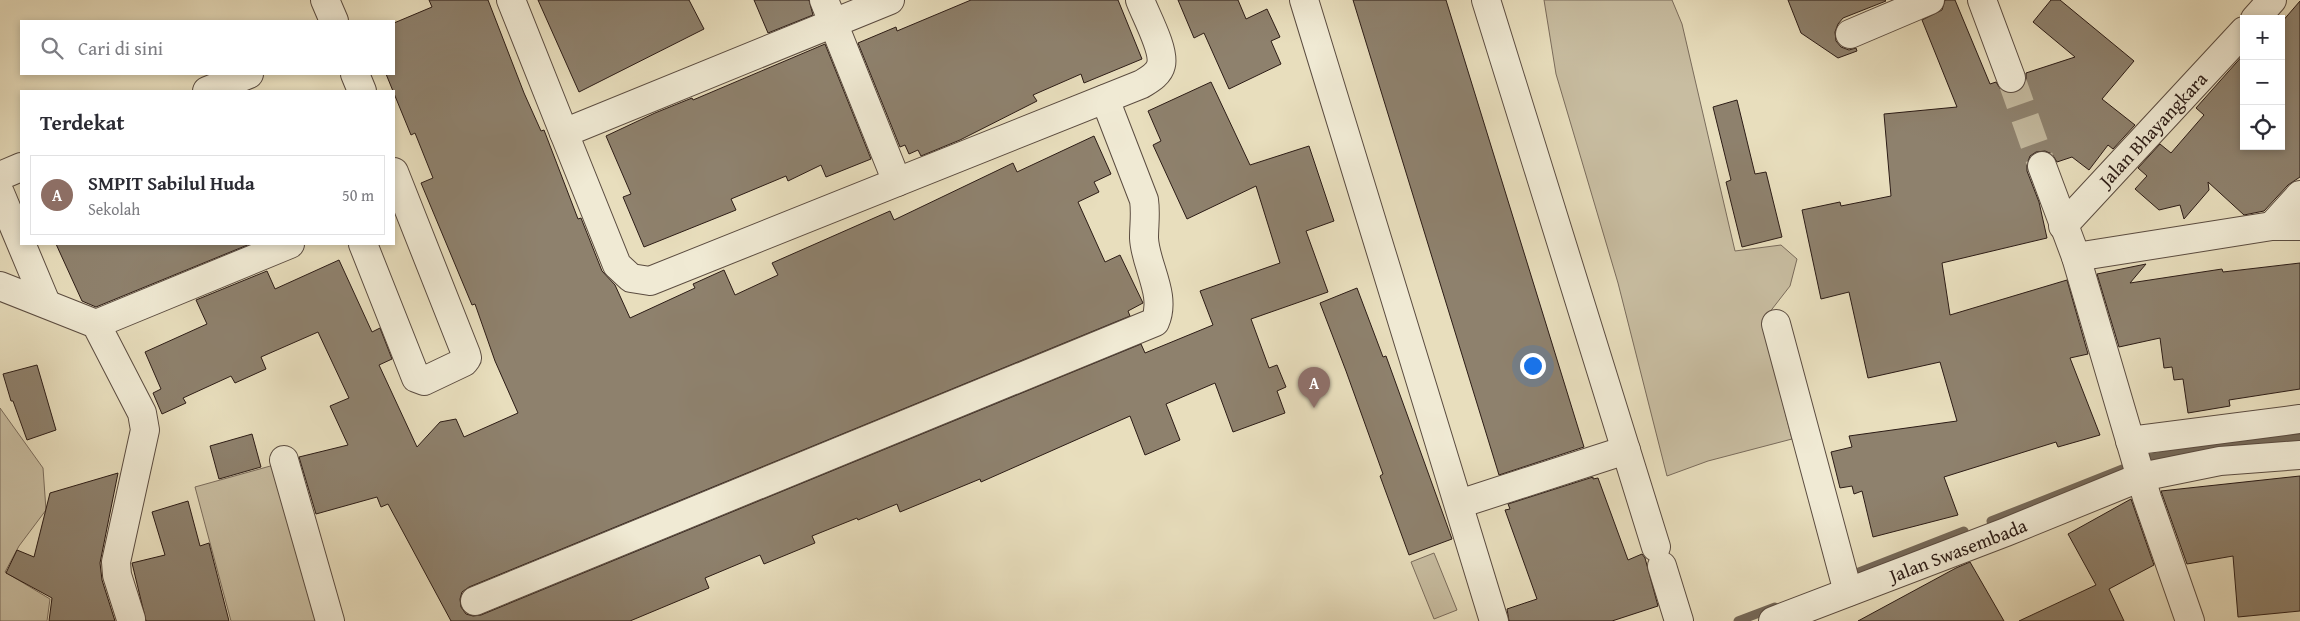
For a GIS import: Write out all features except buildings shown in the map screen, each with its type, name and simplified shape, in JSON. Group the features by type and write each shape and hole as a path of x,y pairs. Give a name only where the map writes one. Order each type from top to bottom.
{"street":[{"path":"325,0 334,20"},
{"path":"511,0 617,265 631,278 650,281 1142,84 1155,76 1162,64 1160,51 1140,0"},
{"path":"564,133 829,12 890,0"},
{"path":"1304,0 1494,621"},
{"path":"1486,0 1679,621"},
{"path":"1850,34 1930,0"},
{"path":"1982,0 2011,78"},
{"path":"2259,15 2272,0"},
{"path":"829,12 897,182"},
{"name":"Jalan Bhayangkara","path":"2063,226 2240,35"},
{"path":"209,90 247,75"},
{"path":"355,75 362,90"},
{"path":"475,601 1155,322 1158,315 1157,292 1144,239 1145,206 1105,99"},
{"path":"2042,166 2076,257 2141,477 2190,621"},
{"path":"0,176 20,167"},
{"path":"363,245 416,378 424,381 464,362 467,358 466,354 397,190"},
{"path":"0,193 20,241"},
{"path":"2272,226 2300,195"},
{"path":"2076,257 2272,226 2300,226"},
{"path":"22,245 46,303"},
{"path":"96,324 288,245"},
{"path":"0,286 96,324 142,413 145,430 116,562 116,576 132,619"},
{"path":"1776,324 1848,592"},
{"path":"2130,441 2300,419"},
{"path":"1459,504 1626,450"},
{"name":"Jalan Swasembada","path":"1773,621 2006,532 2141,477 2220,461 2300,456"},
{"path":"284,460 330,621"}],"shaded area":[{"path":"1544,0 1672,0 1682,24 1735,251 1781,245 1797,259 1790,286 1762,322 1792,439 1708,461 1667,476 1618,283 1556,74"},
{"path":"0,408 43,468 46,510 19,546 5,572 50,599 47,621 0,621"},
{"path":"274,465 319,621 231,621 195,487"},
{"path":"1434,553 1457,610 1434,619 1411,562"}],"waterway":[{"path":"2151,458 2249,442 2300,437"},
{"path":"1991,521 2125,468"},
{"path":"1859,572 1964,531"},
{"path":"1738,621 1775,607"}],"tunnel":[{"path":"2011,78 2042,166"}],"place":[{"name":"SMPIT Sabilul Huda","path":"1314,408"}]}
